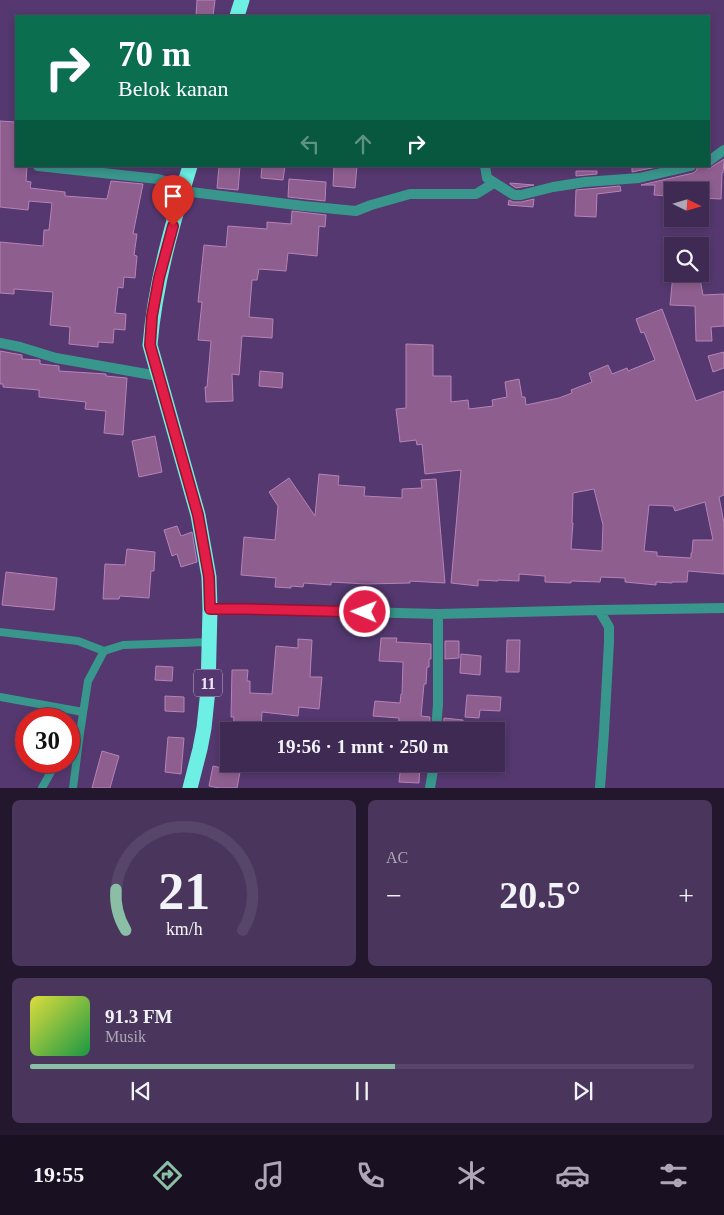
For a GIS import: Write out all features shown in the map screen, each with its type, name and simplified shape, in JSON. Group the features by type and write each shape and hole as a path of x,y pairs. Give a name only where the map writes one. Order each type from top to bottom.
{"highway":[{"path":"237,15 242,0"},
{"name":"11","path":"190,167 159,278 152,316 150,345 198,515 209,577 208,690 204,728 190,788"}],"street":[{"path":"710,159 724,150"},
{"path":"47,167 158,179 184,188 286,204 356,211 370,205 410,194 476,194 494,182"},
{"path":"485,167 487,178 514,195 585,182 639,178 687,167"},
{"path":"0,343 56,358 127,369 158,376"},
{"path":"210,609 438,614 724,608"},
{"path":"599,610 609,627 610,642 600,788"},
{"path":"437,722 438,614"},
{"path":"430,788 433,772"}],"lane":[{"path":"0,632 78,641 104,652"},
{"path":"80,733 88,681 104,652 123,645 209,642"},
{"path":"0,697 83,712"},
{"path":"42,788 50,773"},
{"path":"73,788 75,773"}],"building":[{"path":"197,0 215,0 213,15 196,15"},
{"path":"0,121 15,122 15,167 27,167 26,181 31,182 30,188 65,192 65,196 107,199 111,181 143,184 133,234 137,234 134,255 137,256 135,278 124,277 123,288 118,287 115,313 126,314 125,330 114,329 113,343 98,342 98,347 69,344 70,327 50,325 53,292 14,289 14,294 0,293 0,242 43,246 44,230 49,230 52,203 29,201 28,210 0,207"},
{"path":"724,159 721,199 709,198 709,182 664,182 664,196 654,195 655,185 641,185 693,173 698,167 710,168"},
{"path":"219,167 240,167 238,190 217,188"},
{"path":"262,167 285,167 283,180 261,178"},
{"path":"334,167 357,167 355,188 333,186"},
{"path":"632,167 657,167 632,172"},
{"path":"576,171 597,171 597,174 576,176"},
{"path":"289,179 326,182 325,201 288,197"},
{"path":"510,183 534,185 516,188"},
{"path":"620,186 621,191 597,194 596,217 575,216 576,190"},
{"path":"534,199 533,207 508,205 509,200 521,202"},
{"path":"292,211 326,215 325,227 319,226 317,256 288,253 286,271 259,269 257,280 252,280 249,317 273,319 272,338 242,336 239,375 232,374 233,401 206,402 205,387 207,387 211,341 198,340 202,302 198,302 204,245 226,247 228,226 267,229 267,222 291,224"},
{"path":"672,282 701,282 703,295 724,294 724,326 711,327 712,341 696,341 695,306 670,305"},
{"path":"662,309 696,401 724,391 724,495 719,497 724,523 724,574 688,571 687,582 656,582 656,585 625,582 625,578 601,577 600,582 545,582 545,576 519,574 519,581 478,580 478,586 451,583 461,470 425,474 422,444 417,445 416,440 400,442 396,409 406,408 406,344 433,345 433,376 451,376 451,402 468,400 469,409 493,406 492,400 507,397 505,382 519,379 522,397 525,397 526,405 559,398 572,393 571,390 592,382 589,373 608,365 612,374 627,368 628,371 655,360 644,332 641,333 636,319","holes":["594,489 603,525 602,551 571,549 573,493","705,502 713,540 693,540 691,558 657,556 657,552 644,551 649,505 673,506 675,511"]},
{"path":"0,351 22,355 22,359 40,360 40,364 59,366 59,371 106,374 106,376 127,378 123,435 104,433 106,411 85,409 86,402 39,397 39,390 3,387 3,384 0,384"},
{"path":"724,352 724,368 713,372 708,356"},
{"path":"260,371 283,373 282,388 259,386"},
{"path":"155,436 162,472 139,477 132,441"},
{"path":"319,474 339,476 338,485 365,487 364,496 402,498 402,489 422,488 421,480 436,479 445,583 410,581 410,583 366,584 331,582 331,585 304,583 303,587 291,586 291,588 275,587 276,578 241,575 244,537 275,540 278,506 269,492 289,478 315,516"},
{"path":"177,526 181,536 192,532 197,562 181,567 177,554 172,556 164,530"},
{"path":"127,549 155,552 154,571 151,571 149,598 120,596 119,599 103,599 105,564 125,565"},
{"path":"6,572 57,578 54,610 2,605"},
{"path":"381,638 397,638 396,642 431,644 431,659 429,659 429,667 427,667 426,684 424,684 421,716 430,717 430,722 399,722 399,718 373,716 375,701 400,703 402,694 403,662 379,661"},
{"path":"298,639 312,640 310,677 322,677 319,709 299,707 298,716 262,712 261,722 234,722 234,717 231,717 232,670 248,670 247,681 250,681 250,693 272,694 276,646 298,648"},
{"path":"507,640 520,640 519,672 506,672"},
{"path":"445,641 459,641 459,658 445,659"},
{"path":"461,654 481,656 480,675 460,673"},
{"path":"156,666 173,667 172,681 155,680"},
{"path":"467,695 501,697 500,711 480,710 479,718 465,717"},
{"path":"165,696 184,697 184,712 165,711"},
{"path":"444,718 463,720 463,722 444,722"},
{"path":"168,737 184,738 181,774 165,772"},
{"path":"102,751 119,756 110,788 92,788"},
{"path":"213,766 220,768 220,772 240,772 237,788 209,786"},
{"path":"400,772 420,772 419,783 399,782"}],"route":[{"path":"173,226 159,278 152,316 150,345 198,515 209,577 210,609 365,612"}]}
